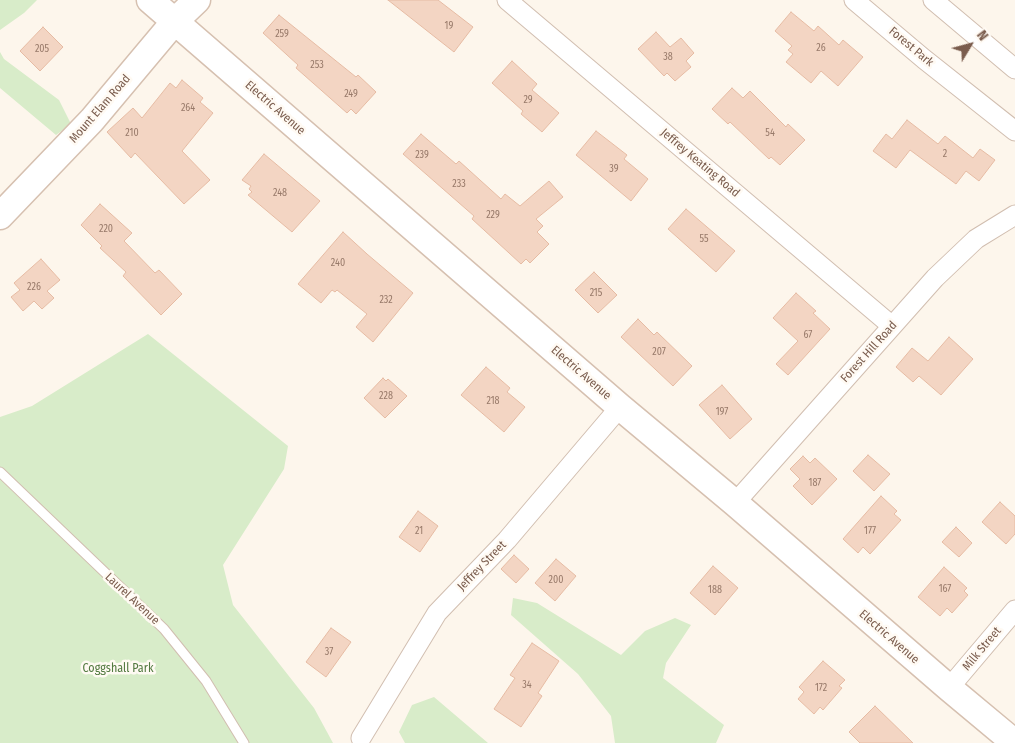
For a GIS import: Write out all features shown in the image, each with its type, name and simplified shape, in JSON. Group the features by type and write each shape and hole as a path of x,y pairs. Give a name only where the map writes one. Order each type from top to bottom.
{"main road":[{"name":"Electric Avenue","path":"150,0 620,407 735,503 948,688 1015,743"},
{"name":"Mount Elam Road","path":"0,216 92,120 175,21 197,0"}],"street":[{"name":"Jeffrey Keating Road","path":"507,0 892,326"},
{"name":"Forest Park","path":"854,0 924,59 1015,130"},
{"path":"933,0 1015,69"},
{"name":"Forest Hill Road","path":"735,503 935,278 963,250 989,230 1015,215"},
{"name":"Jeffrey Street","path":"360,738 437,613 507,540 620,407"},
{"name":"Milk Street","path":"948,688 1015,610"}],"lane":[{"name":"Laurel Avenue","path":"0,472 164,629 206,681 244,743"}],"green space":[{"path":"0,0 37,0 24,13 0,30"},
{"path":"0,52 4,59 59,100 71,124 56,135 0,88"},
{"name":"Coggshall Park","path":"148,334 288,446 284,469 223,565 233,605 314,708 333,743 0,743 0,417 32,406"},
{"path":"513,598 537,603 621,655 645,631 675,618 691,625 666,663 663,678 724,725 716,743 615,743 611,716 578,674 511,615"},
{"path":"434,697 488,743 405,743 399,732 412,705"}],"building":[{"path":"388,0 438,0 473,27 454,52"},
{"path":"791,12 814,31 818,26 839,45 843,40 863,57 838,86 821,71 811,83 786,62 793,54 788,50 792,46 775,31"},
{"path":"279,15 356,77 358,75 376,92 356,114 351,109 347,113 296,68 298,65 263,33"},
{"path":"43,27 63,47 40,71 20,51"},
{"path":"656,32 670,47 681,38 694,53 686,61 691,67 675,81 667,73 664,76 638,49"},
{"path":"512,61 537,84 532,90 559,113 542,132 521,114 523,111 492,83"},
{"path":"182,80 203,98 200,102 213,113 182,151 210,180 184,204 135,153 131,158 107,132 133,108 142,118 170,83 176,88"},
{"path":"732,88 743,98 750,91 786,127 788,124 805,140 780,165 771,157 769,159 730,122 728,124 712,109"},
{"path":"907,120 938,144 945,136 973,158 980,149 995,160 979,181 966,171 956,184 910,150 896,168 873,151 886,134 892,139"},
{"path":"596,131 627,155 624,159 648,179 631,201 576,155"},
{"path":"421,134 456,164 459,161 501,199 505,194 520,206 549,181 563,197 536,219 543,226 537,232 549,244 530,263 526,259 521,264 472,219 474,216 403,154"},
{"path":"264,154 320,201 292,232 248,195 252,192 249,189 251,186 242,180"},
{"path":"100,204 132,233 124,241 155,273 159,270 182,294 161,315 123,276 126,272 100,248 102,246 81,225"},
{"path":"686,209 735,251 716,272 668,229"},
{"path":"343,232 413,293 373,342 356,327 367,314 337,290 335,292 332,290 321,303 298,284"},
{"path":"41,259 60,280 47,291 54,298 42,309 34,301 23,311 11,297 20,290 14,283"},
{"path":"594,272 617,295 598,313 575,290"},
{"path":"796,293 816,311 813,313 830,329 788,375 776,364 798,341 773,318"},
{"path":"638,319 654,335 657,332 692,366 673,386 621,337"},
{"path":"949,337 973,359 941,395 919,376 913,382 896,367 912,348 928,361"},
{"path":"486,367 510,388 507,392 525,407 504,432 461,395"},
{"path":"383,378 386,381 388,379 407,396 385,418 364,398"},
{"path":"722,385 752,419 730,439 699,405"},
{"path":"868,455 890,474 874,491 853,471"},
{"path":"803,456 810,463 815,458 837,479 812,505 793,486 800,479 790,469"},
{"path":"881,496 897,511 894,514 901,520 870,554 863,547 858,553 843,539"},
{"path":"1000,502 1015,516 1015,534 1006,544 982,522"},
{"path":"418,511 438,526 420,552 399,537"},
{"path":"956,527 972,543 959,557 942,542"},
{"path":"514,555 529,569 516,583 501,569"},
{"path":"556,559 576,576 555,601 535,583"},
{"path":"713,566 738,588 715,615 690,593"},
{"path":"944,567 967,588 964,591 968,595 952,613 947,608 940,616 918,597"},
{"path":"331,628 351,642 326,677 306,662"},
{"path":"532,643 559,661 538,693 542,696 521,727 494,709 515,678 510,675"},
{"path":"823,661 845,680 839,686 842,688 823,710 820,707 814,714 798,699 804,692 799,687"},
{"path":"875,706 913,743 860,743 849,732"}]}
